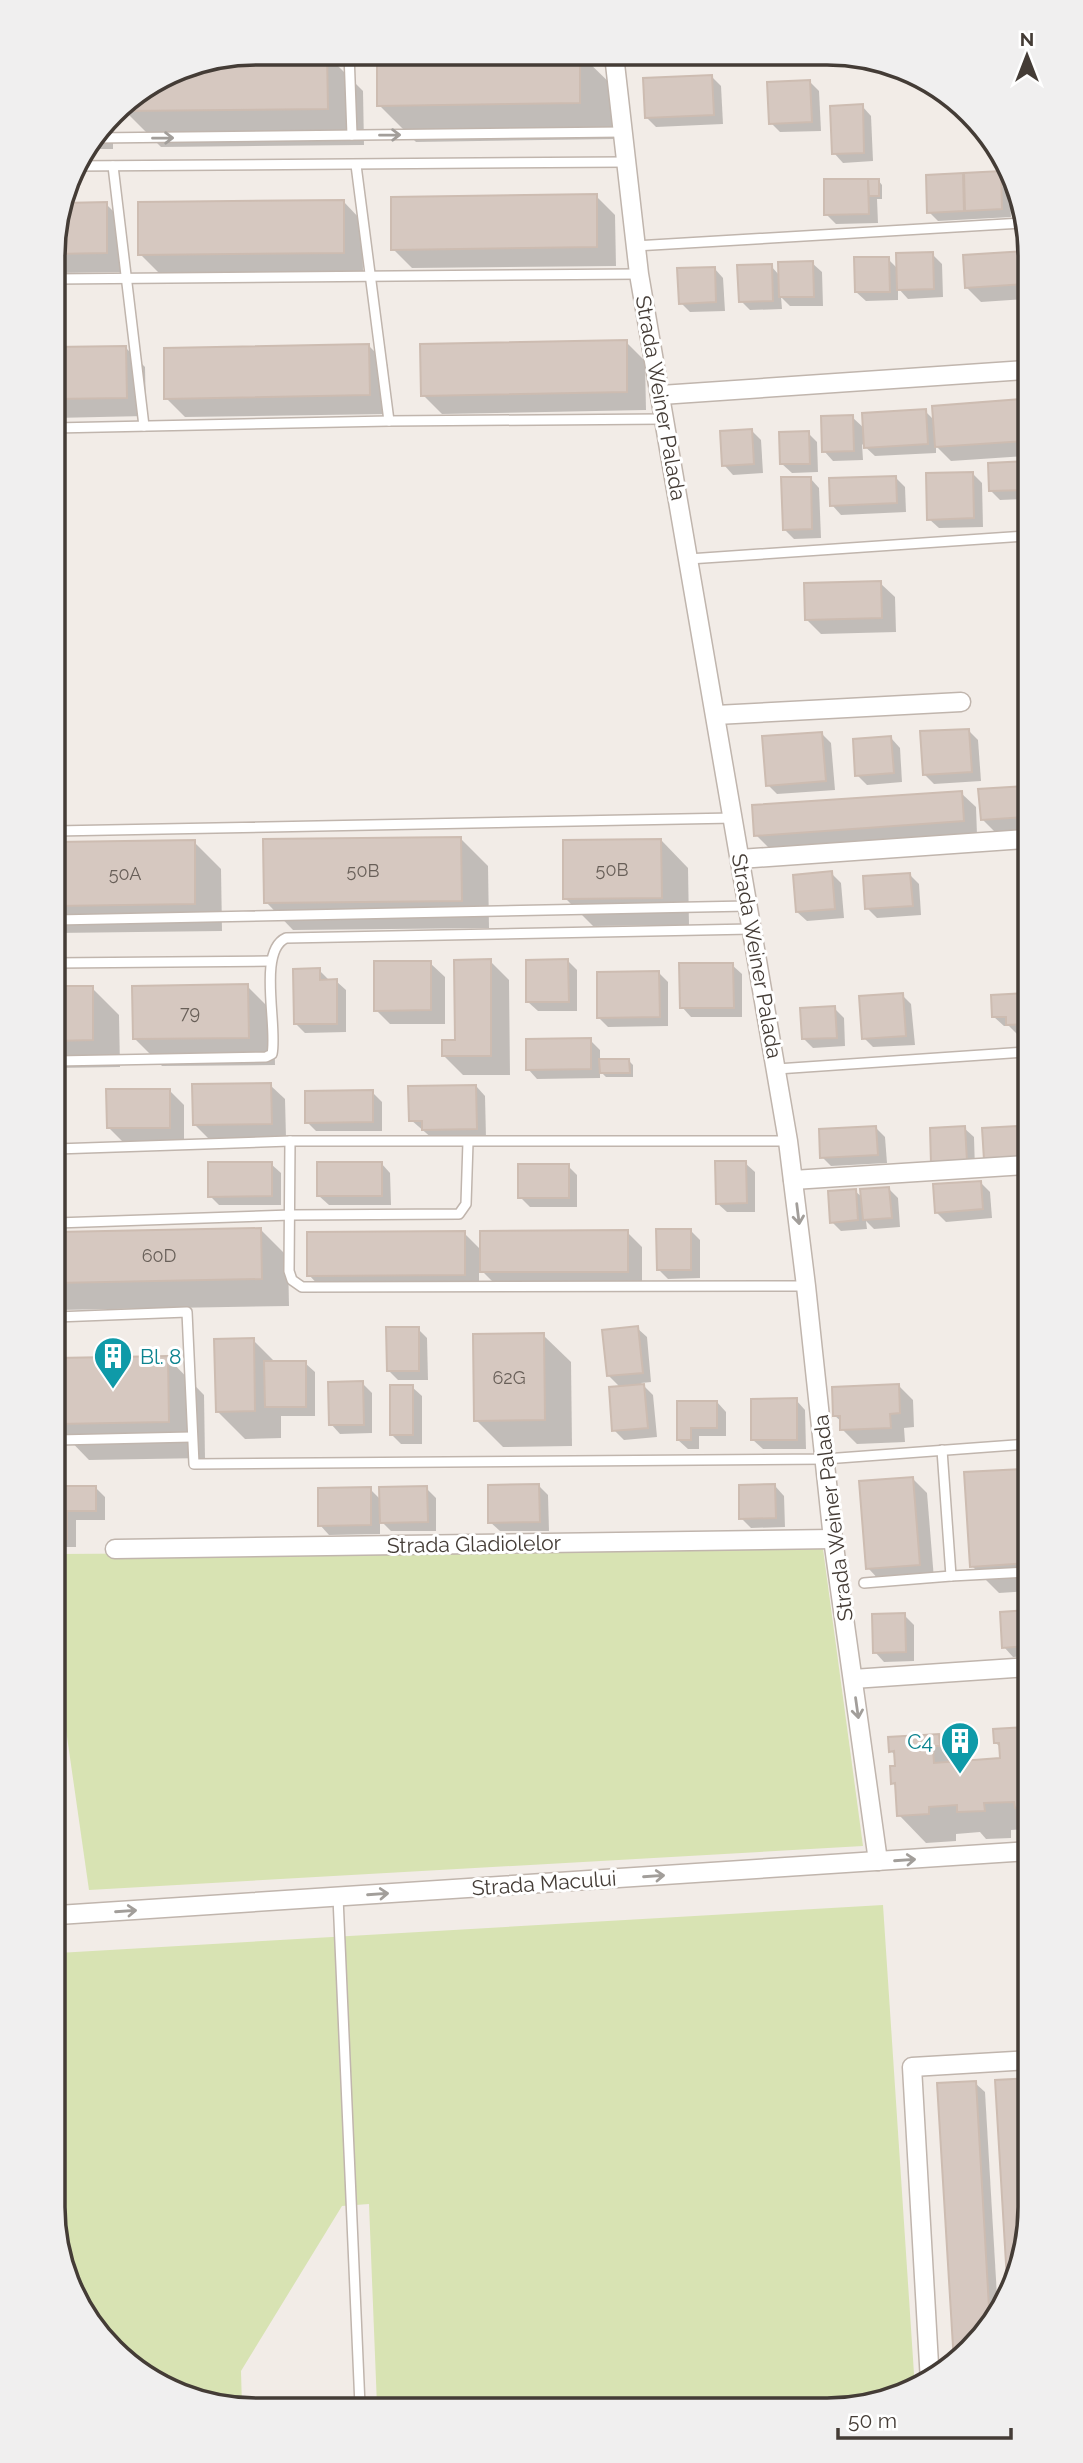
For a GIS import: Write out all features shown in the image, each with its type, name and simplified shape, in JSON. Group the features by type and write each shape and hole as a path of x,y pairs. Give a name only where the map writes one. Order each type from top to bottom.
{"street":[{"name":"Strada Weiner Palada","path":"615,65 639,274 788,1141 833,1539 878,1861"},
{"path":"661,395 1018,370"},
{"path":"716,715 961,702"},
{"path":"740,859 1018,840"},
{"path":"793,1180 1018,1166"},
{"name":"Strada Gladiolelor","path":"115,1549 833,1539"},
{"path":"853,1679 1018,1668"},
{"name":"Strada Macului","path":"65,1915 1018,1852"},
{"path":"929,2369 912,2067 1018,2061"}],"lane":[{"path":"349,65 352,135"},
{"path":"105,138 624,132"},
{"path":"87,166 626,162"},
{"path":"356,165 388,421"},
{"path":"114,166 144,426"},
{"path":"635,246 1016,224"},
{"path":"65,279 639,274"},
{"path":"65,428 665,419"},
{"path":"689,559 1018,536"},
{"path":"65,831 734,818"},
{"path":"65,920 748,906"},
{"path":"65,1061 266,1057 272,1054 271,961 277,944 286,938 752,929"},
{"path":"65,963 271,961"},
{"path":"777,1069 1018,1053"},
{"path":"65,1149 290,1141 788,1141"},
{"path":"290,1141 289,1271 292,1280 302,1287 806,1286"},
{"path":"65,1223 290,1215 458,1214 466,1204 468,1142"},
{"path":"65,1317 187,1312 194,1464 825,1459 1018,1445"},
{"path":"65,1440 192,1437"},
{"path":"942,1450 951,1576"},
{"path":"864,1583 1018,1573"},
{"path":"338,1897 360,2398"}],"green space":[{"path":"823,1549 863,1846 89,1890 65,1723 65,1554"},
{"path":"883,1905 914,2377 877,2392 828,2398 377,2398 369,2204 342,2206 241,2371 242,2397 218,2395 171,2379 130,2351 112,2333 90,2303 71,2257 65,2208 65,1953"}],"building":[{"path":"255,65 327,65 328,109 131,111 160,90 182,79 218,68"},
{"path":"377,65 580,65 580,103 377,106"},
{"path":"712,75 714,115 645,118 643,78"},
{"path":"810,80 812,122 769,124 767,82"},
{"path":"863,104 864,153 832,154 830,106"},
{"path":"999,171 1002,209 965,211 964,173"},
{"path":"963,173 964,211 927,213 926,175"},
{"path":"824,179 868,179 869,214 824,215"},
{"path":"868,179 879,179 879,196 869,196"},
{"path":"597,194 597,247 391,250 391,197"},
{"path":"344,200 344,253 138,255 138,202"},
{"path":"107,202 107,253 65,254 72,203"},
{"path":"1018,251 1018,284 965,288 963,255"},
{"path":"933,252 934,289 897,290 896,253"},
{"path":"854,257 889,257 890,292 855,292"},
{"path":"813,261 814,297 779,297 778,262"},
{"path":"772,264 773,301 739,302 737,265"},
{"path":"715,267 716,302 679,304 677,268"},
{"path":"627,340 627,392 421,396 420,344"},
{"path":"369,344 370,395 164,399 164,348"},
{"path":"126,346 127,398 65,399 65,347"},
{"path":"1018,399 1018,441 935,447 932,406"},
{"path":"926,409 928,444 864,448 862,413"},
{"path":"853,415 854,451 822,452 821,416"},
{"path":"752,429 754,464 722,466 720,431"},
{"path":"809,431 810,464 780,464 779,432"},
{"path":"1018,461 1018,490 989,491 988,463"},
{"path":"973,472 974,518 927,520 926,473"},
{"path":"896,476 897,503 830,506 829,478"},
{"path":"781,477 811,477 812,529 783,530"},
{"path":"881,581 882,618 805,620 804,583"},
{"path":"969,729 972,772 923,775 920,731"},
{"path":"822,732 826,781 766,786 762,736"},
{"path":"891,736 894,773 855,776 853,739"},
{"path":"1018,786 1018,818 981,820 978,789"},
{"path":"962,791 964,821 754,836 752,805"},
{"path":"461,837 462,901 264,903 263,839"},
{"path":"661,839 662,898 563,899 563,840"},
{"path":"195,840 195,904 65,906 65,842"},
{"path":"832,871 835,909 796,912 793,875"},
{"path":"910,873 913,906 865,909 863,876"},
{"path":"491,959 491,1056 442,1056 442,1040 455,1040 454,960"},
{"path":"568,959 569,1002 526,1002 526,960"},
{"path":"374,961 431,961 431,1010 374,1011"},
{"path":"679,963 733,963 734,1008 680,1008"},
{"path":"320,968 320,980 337,979 337,1024 294,1024 293,969"},
{"path":"659,971 660,1017 597,1018 597,972"},
{"path":"248,984 249,1038 133,1039 132,986"},
{"path":"65,986 93,986 93,1040 65,1041"},
{"path":"903,993 906,1036 862,1039 859,996"},
{"path":"1018,993 1018,1024 1006,1025 1006,1017 992,1017 991,995"},
{"path":"835,1006 837,1038 802,1039 800,1008"},
{"path":"591,1038 591,1069 526,1070 526,1039"},
{"path":"599,1059 629,1059 630,1073 600,1073"},
{"path":"271,1083 272,1124 193,1125 192,1084"},
{"path":"476,1085 477,1129 422,1130 422,1121 409,1121 408,1086"},
{"path":"106,1089 170,1089 170,1128 107,1128"},
{"path":"373,1090 373,1122 305,1123 305,1091"},
{"path":"876,1126 878,1155 820,1158 819,1129"},
{"path":"965,1126 967,1161 931,1163 930,1128"},
{"path":"1017,1126 1018,1158 984,1160 982,1128"},
{"path":"715,1161 746,1161 747,1203 716,1204"},
{"path":"208,1162 272,1162 272,1196 208,1197"},
{"path":"317,1162 382,1162 382,1196 317,1196"},
{"path":"518,1164 569,1164 569,1198 518,1198"},
{"path":"981,1181 983,1209 935,1213 933,1184"},
{"path":"889,1187 892,1218 863,1220 860,1189"},
{"path":"856,1189 858,1220 830,1223 828,1191"},
{"path":"261,1228 262,1279 65,1283 65,1232"},
{"path":"656,1229 691,1229 691,1270 657,1270"},
{"path":"628,1230 628,1272 480,1272 480,1231"},
{"path":"465,1231 465,1275 307,1276 307,1232"},
{"path":"638,1326 643,1373 607,1376 602,1330"},
{"path":"386,1327 419,1327 419,1371 387,1371"},
{"path":"544,1333 545,1420 474,1421 473,1334"},
{"path":"254,1338 255,1411 216,1412 214,1339"},
{"name":"Bl. 8","path":"168,1356 169,1422 65,1424 65,1358"},
{"path":"264,1361 306,1361 306,1407 265,1407"},
{"path":"363,1381 364,1425 329,1425 328,1382"},
{"path":"644,1384 648,1428 612,1431 609,1387"},
{"path":"899,1384 900,1413 890,1414 891,1428 840,1430 840,1416 833,1416 832,1387"},
{"path":"390,1385 413,1385 413,1435 390,1435"},
{"path":"797,1398 797,1440 751,1440 751,1399"},
{"path":"677,1401 717,1401 717,1428 691,1428 691,1440 677,1440"},
{"path":"1018,1469 1018,1564 970,1567 964,1472"},
{"path":"913,1477 920,1565 866,1569 859,1481"},
{"path":"539,1484 540,1522 488,1523 488,1485"},
{"path":"775,1484 776,1518 739,1519 739,1485"},
{"path":"65,1486 96,1486 96,1511 67,1511 67,1539"},
{"path":"427,1486 428,1522 380,1523 379,1487"},
{"path":"371,1487 371,1525 318,1526 318,1488"},
{"path":"1018,1611 1018,1647 1002,1648 1000,1612"},
{"path":"905,1613 906,1652 873,1653 872,1614"},
{"name":"C4","path":"1018,1728 1018,1808 1015,1808 1014,1802 984,1803 985,1811 957,1812 957,1805 929,1807 929,1814 897,1816 895,1783 891,1784 890,1766 895,1766 894,1751 889,1752 888,1737 939,1734 940,1746 933,1746 934,1763 1000,1758 999,1743 994,1743 993,1729"},
{"path":"1018,2079 1018,2220 1015,2245 1007,2273 995,2080"},
{"path":"976,2081 989,2309 953,2351 937,2083"}],"place":[{"name":"Bl. 8","path":"113,1390"},
{"name":"C4","path":"960,1775"}]}
